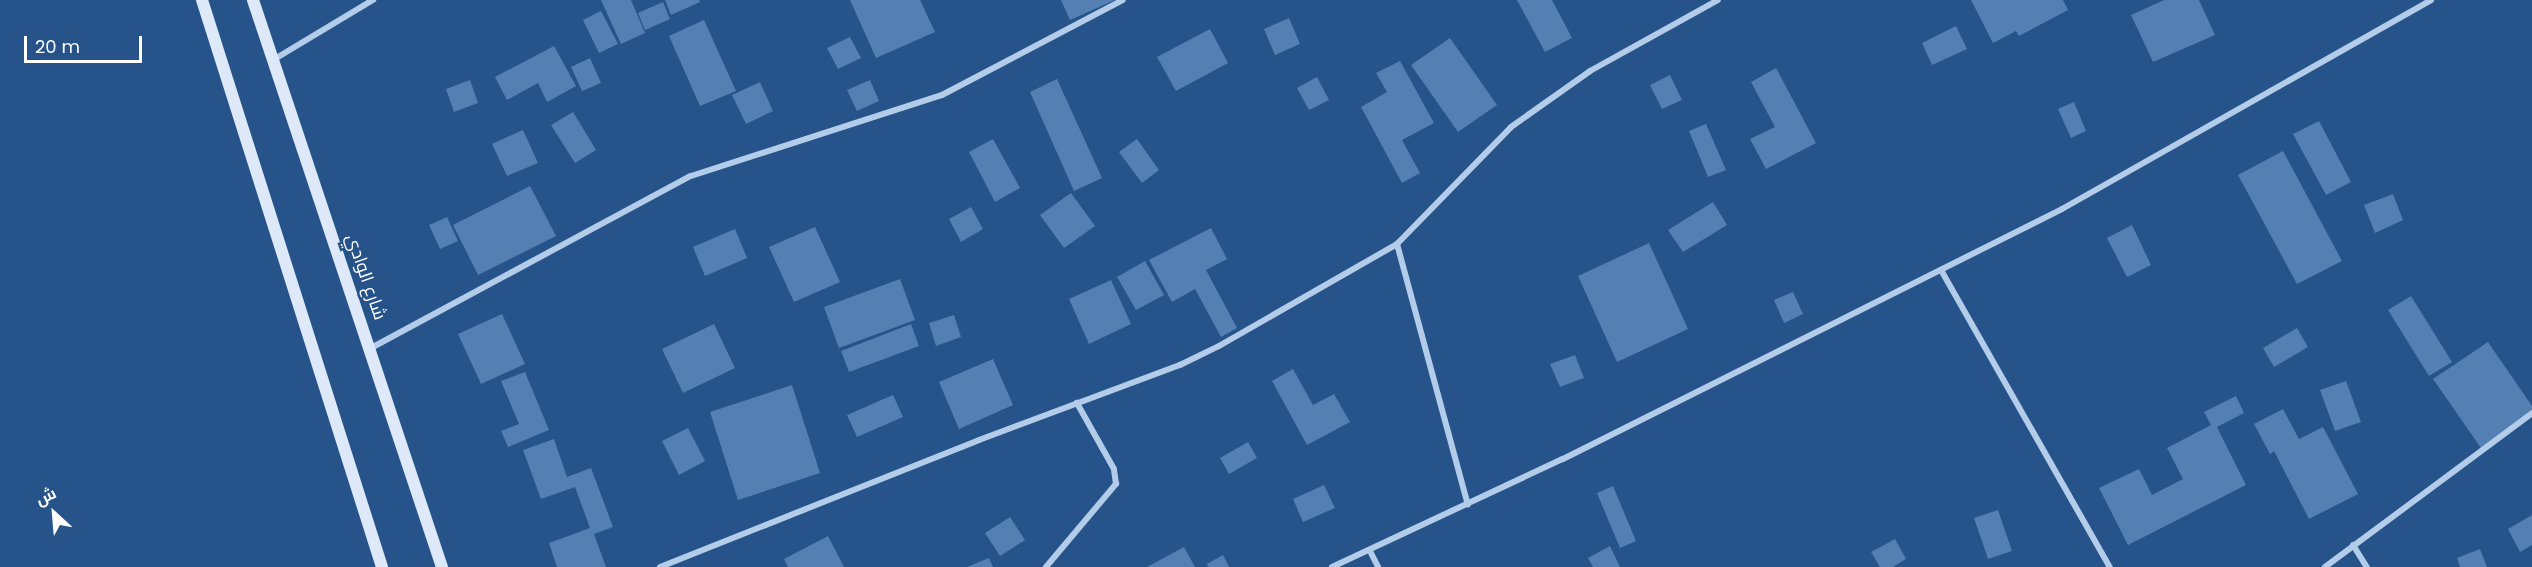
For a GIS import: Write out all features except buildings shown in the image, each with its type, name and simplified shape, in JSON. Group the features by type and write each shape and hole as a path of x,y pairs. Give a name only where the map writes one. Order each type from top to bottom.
{"main road":[{"path":"202,0 382,567"},
{"name":"شارع الوادي","path":"253,0 371,348 442,567"}],"street":[{"path":"272,60 373,0"},
{"path":"371,348 691,176 942,95 1123,0"},
{"path":"660,567 1077,403 1180,365 1397,244 1511,127 1590,71 1718,0"},
{"path":"1332,567 1468,505 2062,210 2431,0"},
{"path":"1397,244 1468,505"},
{"path":"1941,270 2110,567"},
{"path":"1046,567 1116,484 1114,469 1077,403"},
{"path":"2325,567 2532,413"},
{"path":"2353,545 2367,567"},
{"path":"1370,551 1378,567"}]}
